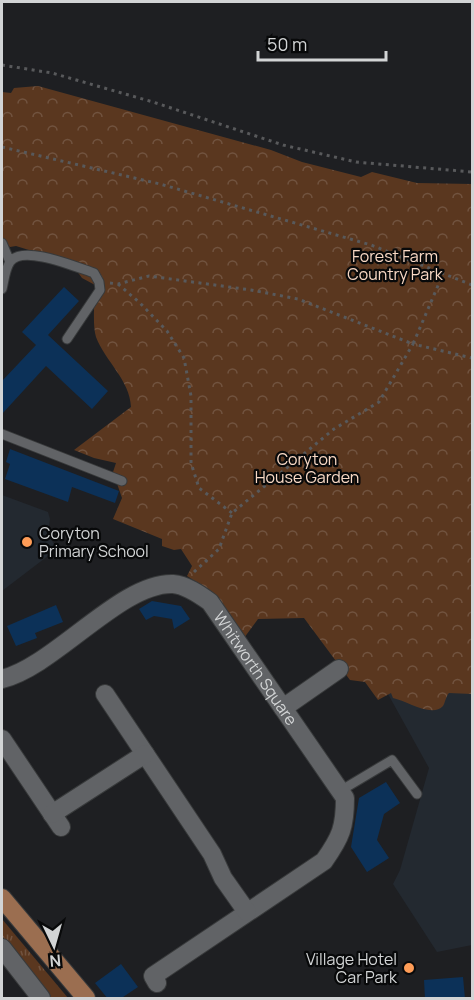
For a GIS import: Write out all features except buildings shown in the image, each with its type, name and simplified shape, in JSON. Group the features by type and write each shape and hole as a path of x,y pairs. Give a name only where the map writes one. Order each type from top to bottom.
{"main road":[{"path":"2,898 86,999"}],"street":[{"path":"2,680 33,665 129,599 155,586 174,584 180,586"},
{"name":"Whitworth Square","path":"157,983 153,976 324,861 339,839 345,815 345,798 210,602 193,590 180,586"},
{"path":"283,708 339,669"},
{"path":"105,694 212,854 223,878 247,912"},
{"path":"2,739 57,821 145,753"},
{"path":"2,948 41,999"}],"lane":[{"path":"2,243 10,262"},
{"path":"2,289 10,262 17,255 30,254 94,273 100,290 67,339"},
{"path":"2,434 122,481"},
{"path":"340,791 392,760 417,794"}],"path":[{"path":"2,65 52,73 153,102 283,144 356,162 472,172"},
{"path":"2,147 160,184 371,246 472,285"},
{"path":"180,586 219,549 232,513 334,429 379,402 413,344 443,274"},
{"path":"99,282 118,284 149,276 298,299 413,344 472,358"},
{"path":"118,284 167,331 184,358 191,396 191,463 199,488 232,513"}],"shaded area":[{"name":"Coryton Primary School","path":"2,495 48,512 50,519 48,534 57,549 2,591"},
{"path":"472,644 472,945 437,952 393,884 400,870 429,768 388,694"}],"green space":[{"path":"38,86 361,177 372,172 417,183 472,184 472,694 449,693 443,706 433,710 419,708 393,698 391,693 378,700 365,682 350,680 304,618 258,619 244,638 209,590 187,576 192,566 181,549 174,550 162,546 162,539 113,519 122,498 113,472 116,463 74,450 131,407 130,397 122,379 96,337 95,285 82,278 71,263 16,246 10,247 2,239 2,92 11,93 14,88"},
{"path":"2,919 68,998 50,998 2,936"}],"place":[{"name":"Coryton Primary School","path":"27,542"},
{"name":"Village Hotel Car Park","path":"409,968"}],"park label":[{"name":"Forest Farm Country Park","path":"395,265"},
{"name":"Coryton House Garden","path":"307,468"}]}
